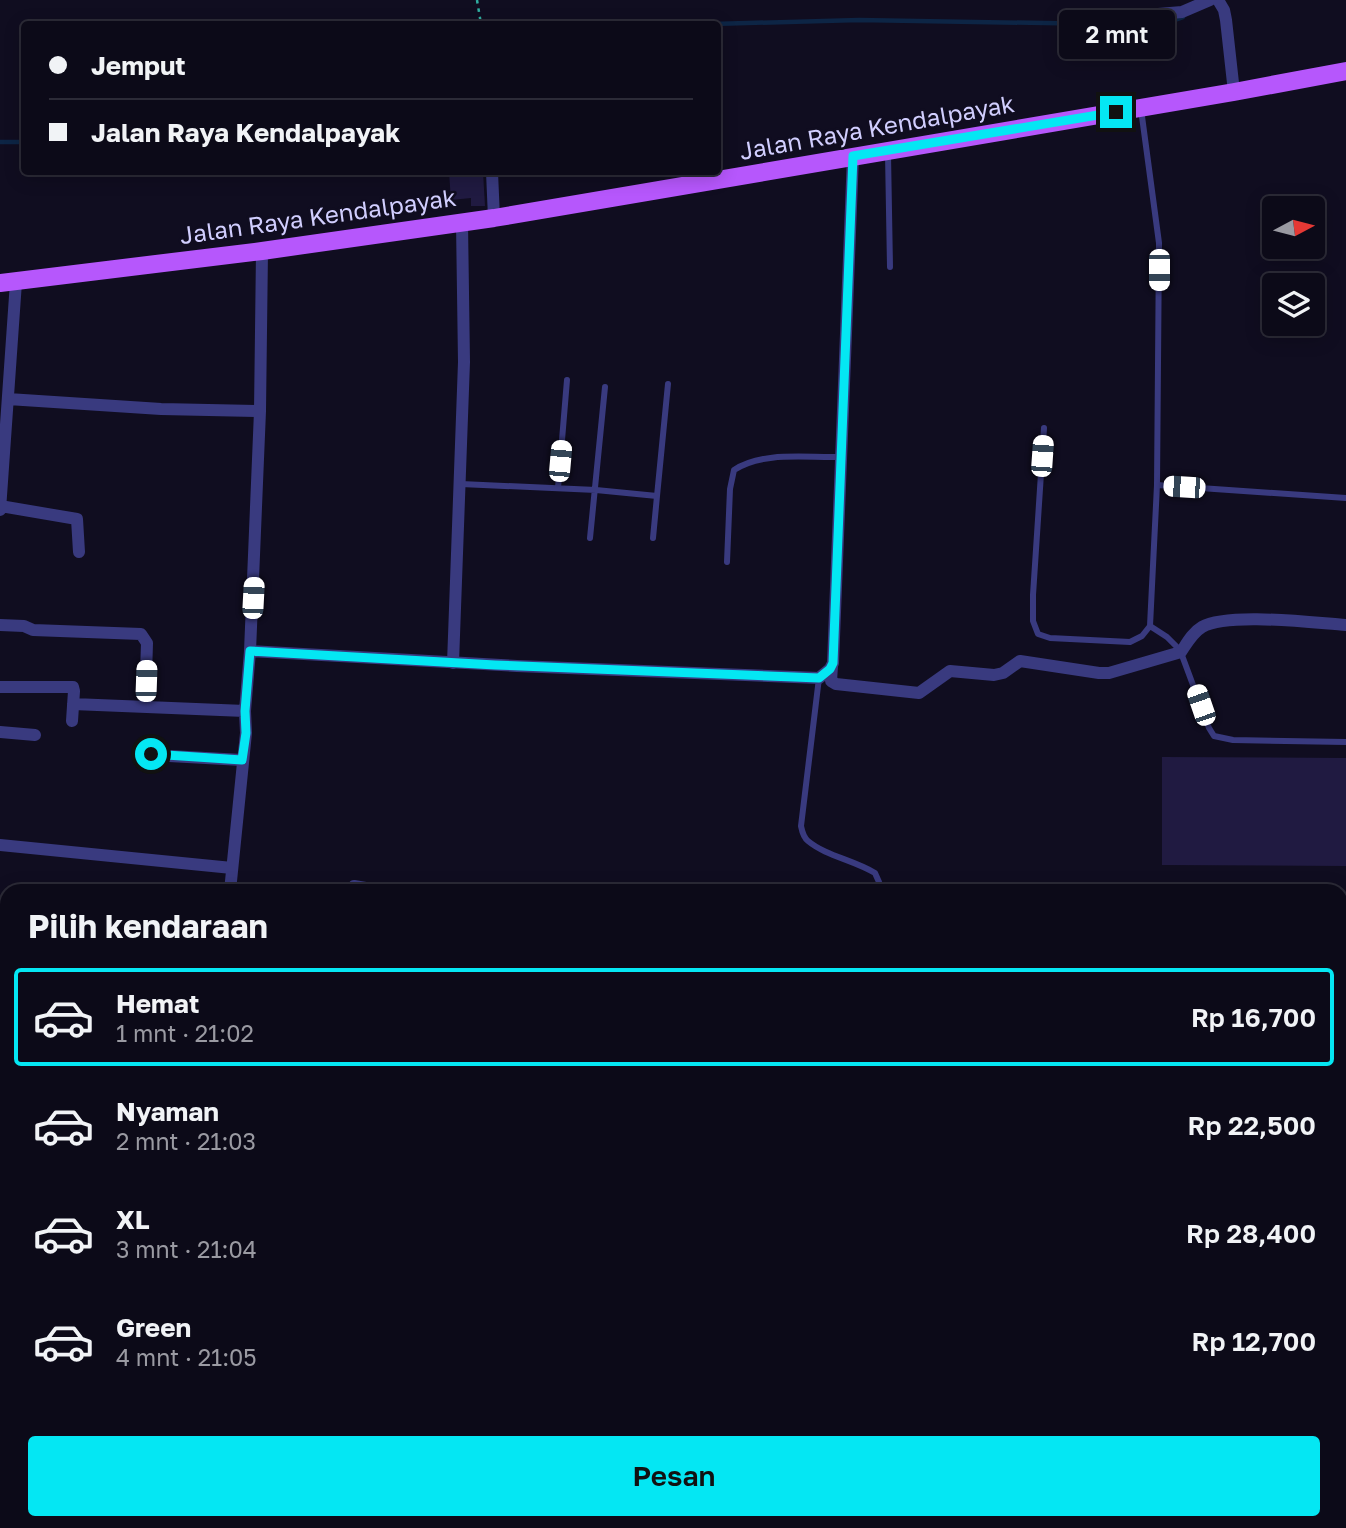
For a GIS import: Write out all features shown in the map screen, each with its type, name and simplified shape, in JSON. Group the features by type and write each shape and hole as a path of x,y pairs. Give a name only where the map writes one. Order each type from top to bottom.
{"main road":[{"name":"Jalan Raya Kendalpayak","path":"8,282 262,251 494,218 1346,71"}],"street":[{"path":"1111,18 1182,12 1216,1 1226,20 1234,92"},
{"path":"853,156 831,681 836,684 919,692 950,671 994,675 1003,673 1020,661 1109,673 1181,652 1190,638 1213,622 1238,620 1346,625"},
{"path":"492,175 494,218"},
{"path":"453,663 464,362 462,223"},
{"path":"231,884 246,733 260,411 262,251"},
{"path":"8,282 8,399 0,508 77,519 79,552"},
{"path":"8,399 161,409 260,411"},
{"path":"0,625 24,626 33,630 141,634 147,643 145,707"},
{"path":"250,651 453,663 819,678 832,666"},
{"path":"0,687 73,687 72,721"},
{"path":"73,704 245,711"},
{"path":"0,732 35,735"},
{"path":"151,754 242,760"},
{"path":"0,845 232,868"}],"lane":[{"path":"1044,428 1033,595 1033,621 1038,634 1050,638 1130,642 1142,636 1150,626 1157,485 1159,243 1141,108"},
{"path":"888,150 890,267"},
{"path":"558,488 567,380"},
{"path":"653,538 668,384"},
{"path":"590,538 605,387"},
{"path":"727,562 730,489 734,470 745,462 763,458 839,457"},
{"path":"461,484 596,490 657,496"},
{"path":"1157,485 1346,498"},
{"path":"1150,626 1167,637 1181,652 1214,736 1233,740 1346,742"},
{"path":"819,678 801,826 803,834 806,840 813,844 874,873 879,884"}],"path":[{"path":"477,0 480,21"}],"building":[{"path":"449,175 483,175 485,206 471,206 471,198 451,200"},
{"path":"1162,757 1346,758 1346,866 1162,865"}],"waterway":[{"path":"721,24 859,20 1160,25 1183,17"},
{"path":"0,142 21,142"}],"route":[{"path":"151,754 242,760 250,651 453,663 819,678 833,663 839,457 853,156 1116,112"}]}
